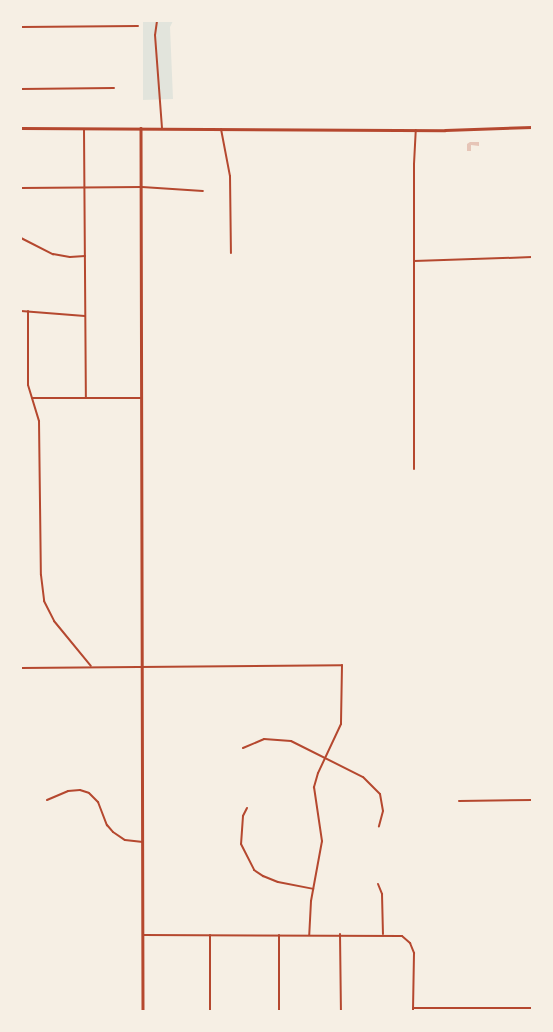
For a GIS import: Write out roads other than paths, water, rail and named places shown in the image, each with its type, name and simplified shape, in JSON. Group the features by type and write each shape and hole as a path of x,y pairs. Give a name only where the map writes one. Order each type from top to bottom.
{"main road":[{"path":"21,128 416,129 532,127"}],"street":[{"path":"157,21 155,35 162,128"},
{"path":"21,26 138,26"},
{"path":"21,89 114,88"},
{"path":"141,128 143,1011"},
{"path":"221,128 230,176 231,253"},
{"path":"84,129 86,398"},
{"path":"414,469 414,261 416,129"},
{"path":"21,188 142,187 203,191"},
{"path":"21,238 53,254 70,257 84,256"},
{"path":"414,261 532,257"},
{"path":"21,311 85,316"},
{"path":"28,311 28,385 39,421 41,575 44,601 54,621 91,666"},
{"path":"32,398 142,398"},
{"path":"21,668 91,666 342,665 341,724 314,787 322,841 313,890 309,935"},
{"path":"243,748 264,739 282,739 326,756 363,777 376,788 382,802 379,826"},
{"path":"47,800 68,791 80,790 89,793 98,802 107,825 113,832 125,840 143,842"},
{"path":"459,801 532,800"},
{"path":"247,808 243,816 241,844 254,870 273,880 313,890"},
{"path":"378,884 382,894 383,934"},
{"path":"340,934 341,1011"},
{"path":"143,935 383,934 402,936 410,943 414,953 413,1010 532,1008"},
{"path":"210,935 210,1011"},
{"path":"279,935 279,1011"}]}
